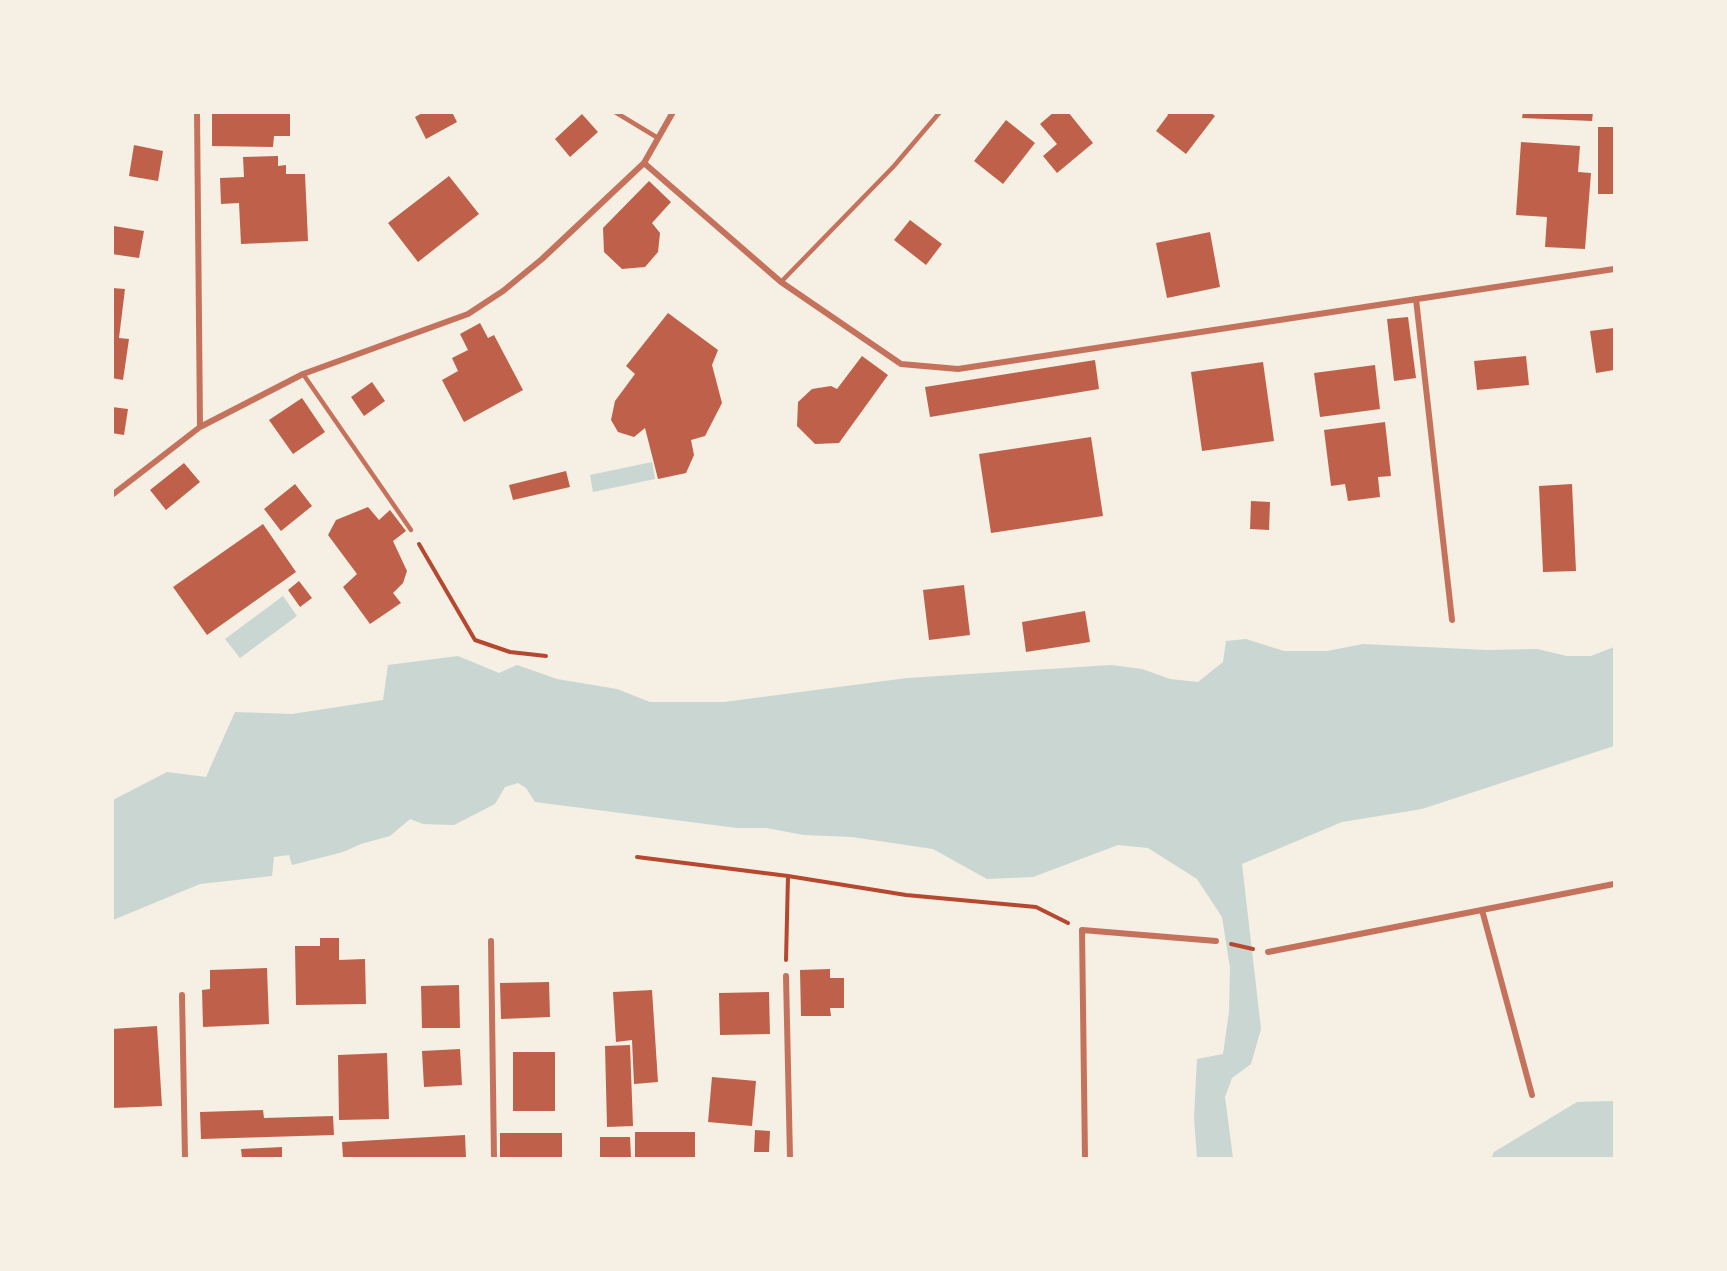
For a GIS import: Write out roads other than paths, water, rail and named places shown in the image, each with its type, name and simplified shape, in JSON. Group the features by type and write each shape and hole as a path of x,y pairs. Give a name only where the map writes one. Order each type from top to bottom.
{"street":[{"path":"197,112 200,427"},
{"path":"112,495 200,427 303,374 468,314 503,291 542,259 644,163 673,112"},
{"path":"644,163 781,282 901,364 958,369 1614,269"},
{"path":"1416,299 1452,620"},
{"path":"1268,952 1614,884"},
{"path":"1482,910 1532,1095"},
{"path":"1085,1158 1082,930 1216,941"},
{"path":"491,941 494,1158"},
{"path":"786,976 790,1158"},
{"path":"182,995 185,1158"}],"lane":[{"path":"615,112 658,138"},
{"path":"781,282 894,166 940,112"},
{"path":"303,374 411,530"}]}
